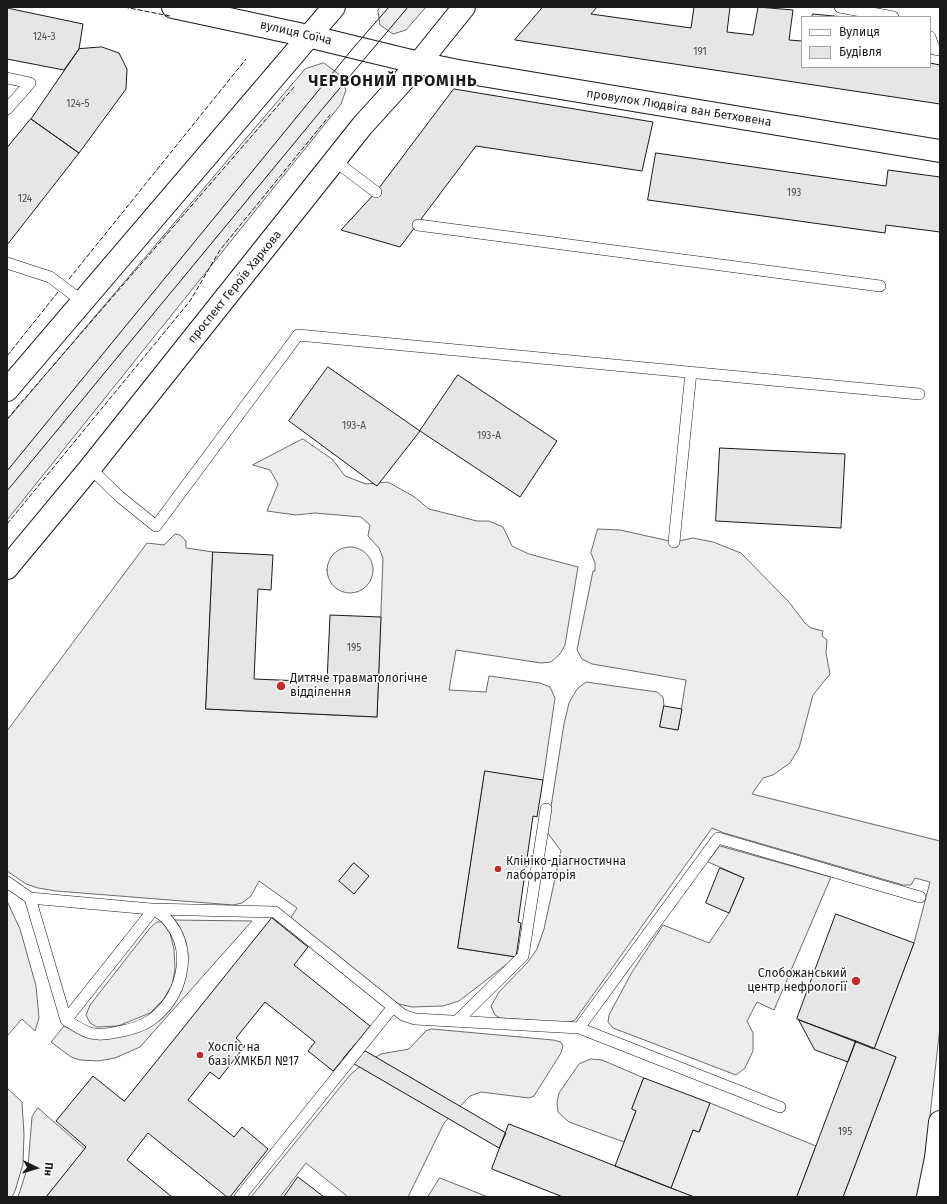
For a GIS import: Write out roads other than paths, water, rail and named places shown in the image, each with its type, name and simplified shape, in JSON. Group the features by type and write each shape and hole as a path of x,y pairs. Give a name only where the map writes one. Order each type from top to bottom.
{"main road":[{"name":"вулиця Соїча","path":"174,7 308,36 419,63"},
{"path":"7,390 334,7"},
{"name":"проспект Героїв Харкова","path":"7,568 90,468 362,126 419,63 464,7"},
{"name":"провулок Людвіга ван Бетховена","path":"419,63 458,71 940,151"},
{"path":"928,1197 938,1158 940,1122"}],"lane":[{"path":"840,7 888,16"},
{"path":"931,40 934,49 940,50"},
{"path":"7,78 30,83 7,109"},
{"path":"335,160 376,192"},
{"path":"418,225 880,286"},
{"path":"7,263 50,277 82,301"},
{"path":"90,468 120,497 156,526 298,335 919,394"},
{"path":"674,542 691,372"},
{"path":"458,1021 523,956 546,809"},
{"path":"579,1028 718,838 920,897"},
{"path":"7,882 30,898 154,909 275,912 392,1008 403,1015 415,1019 579,1028 780,1107"},
{"path":"30,898 66,1020 79,1029 91,1033 109,1034 132,1030 151,1020 168,1004 179,984 183,957 177,936 170,922 154,909"},
{"path":"66,1020 154,909"},
{"path":"240,1197 392,1008"}],"tram line":[{"path":"7,471 354,47 389,7"},
{"path":"7,491 408,7"}],"place":[{"name":"Дитяче травматологічне відділення","path":"281,686"},
{"name":"Клініко-діагностична лабораторія","path":"498,869"},
{"name":"Слобожанський центр нефрології","path":"856,981"},
{"name":"Хоспіс на базі ХМКБЛ №17","path":"200,1055"}],"district":[{"name":"ЧЕРВОНИЙ ПРОМІНЬ","path":"393,82"}]}
